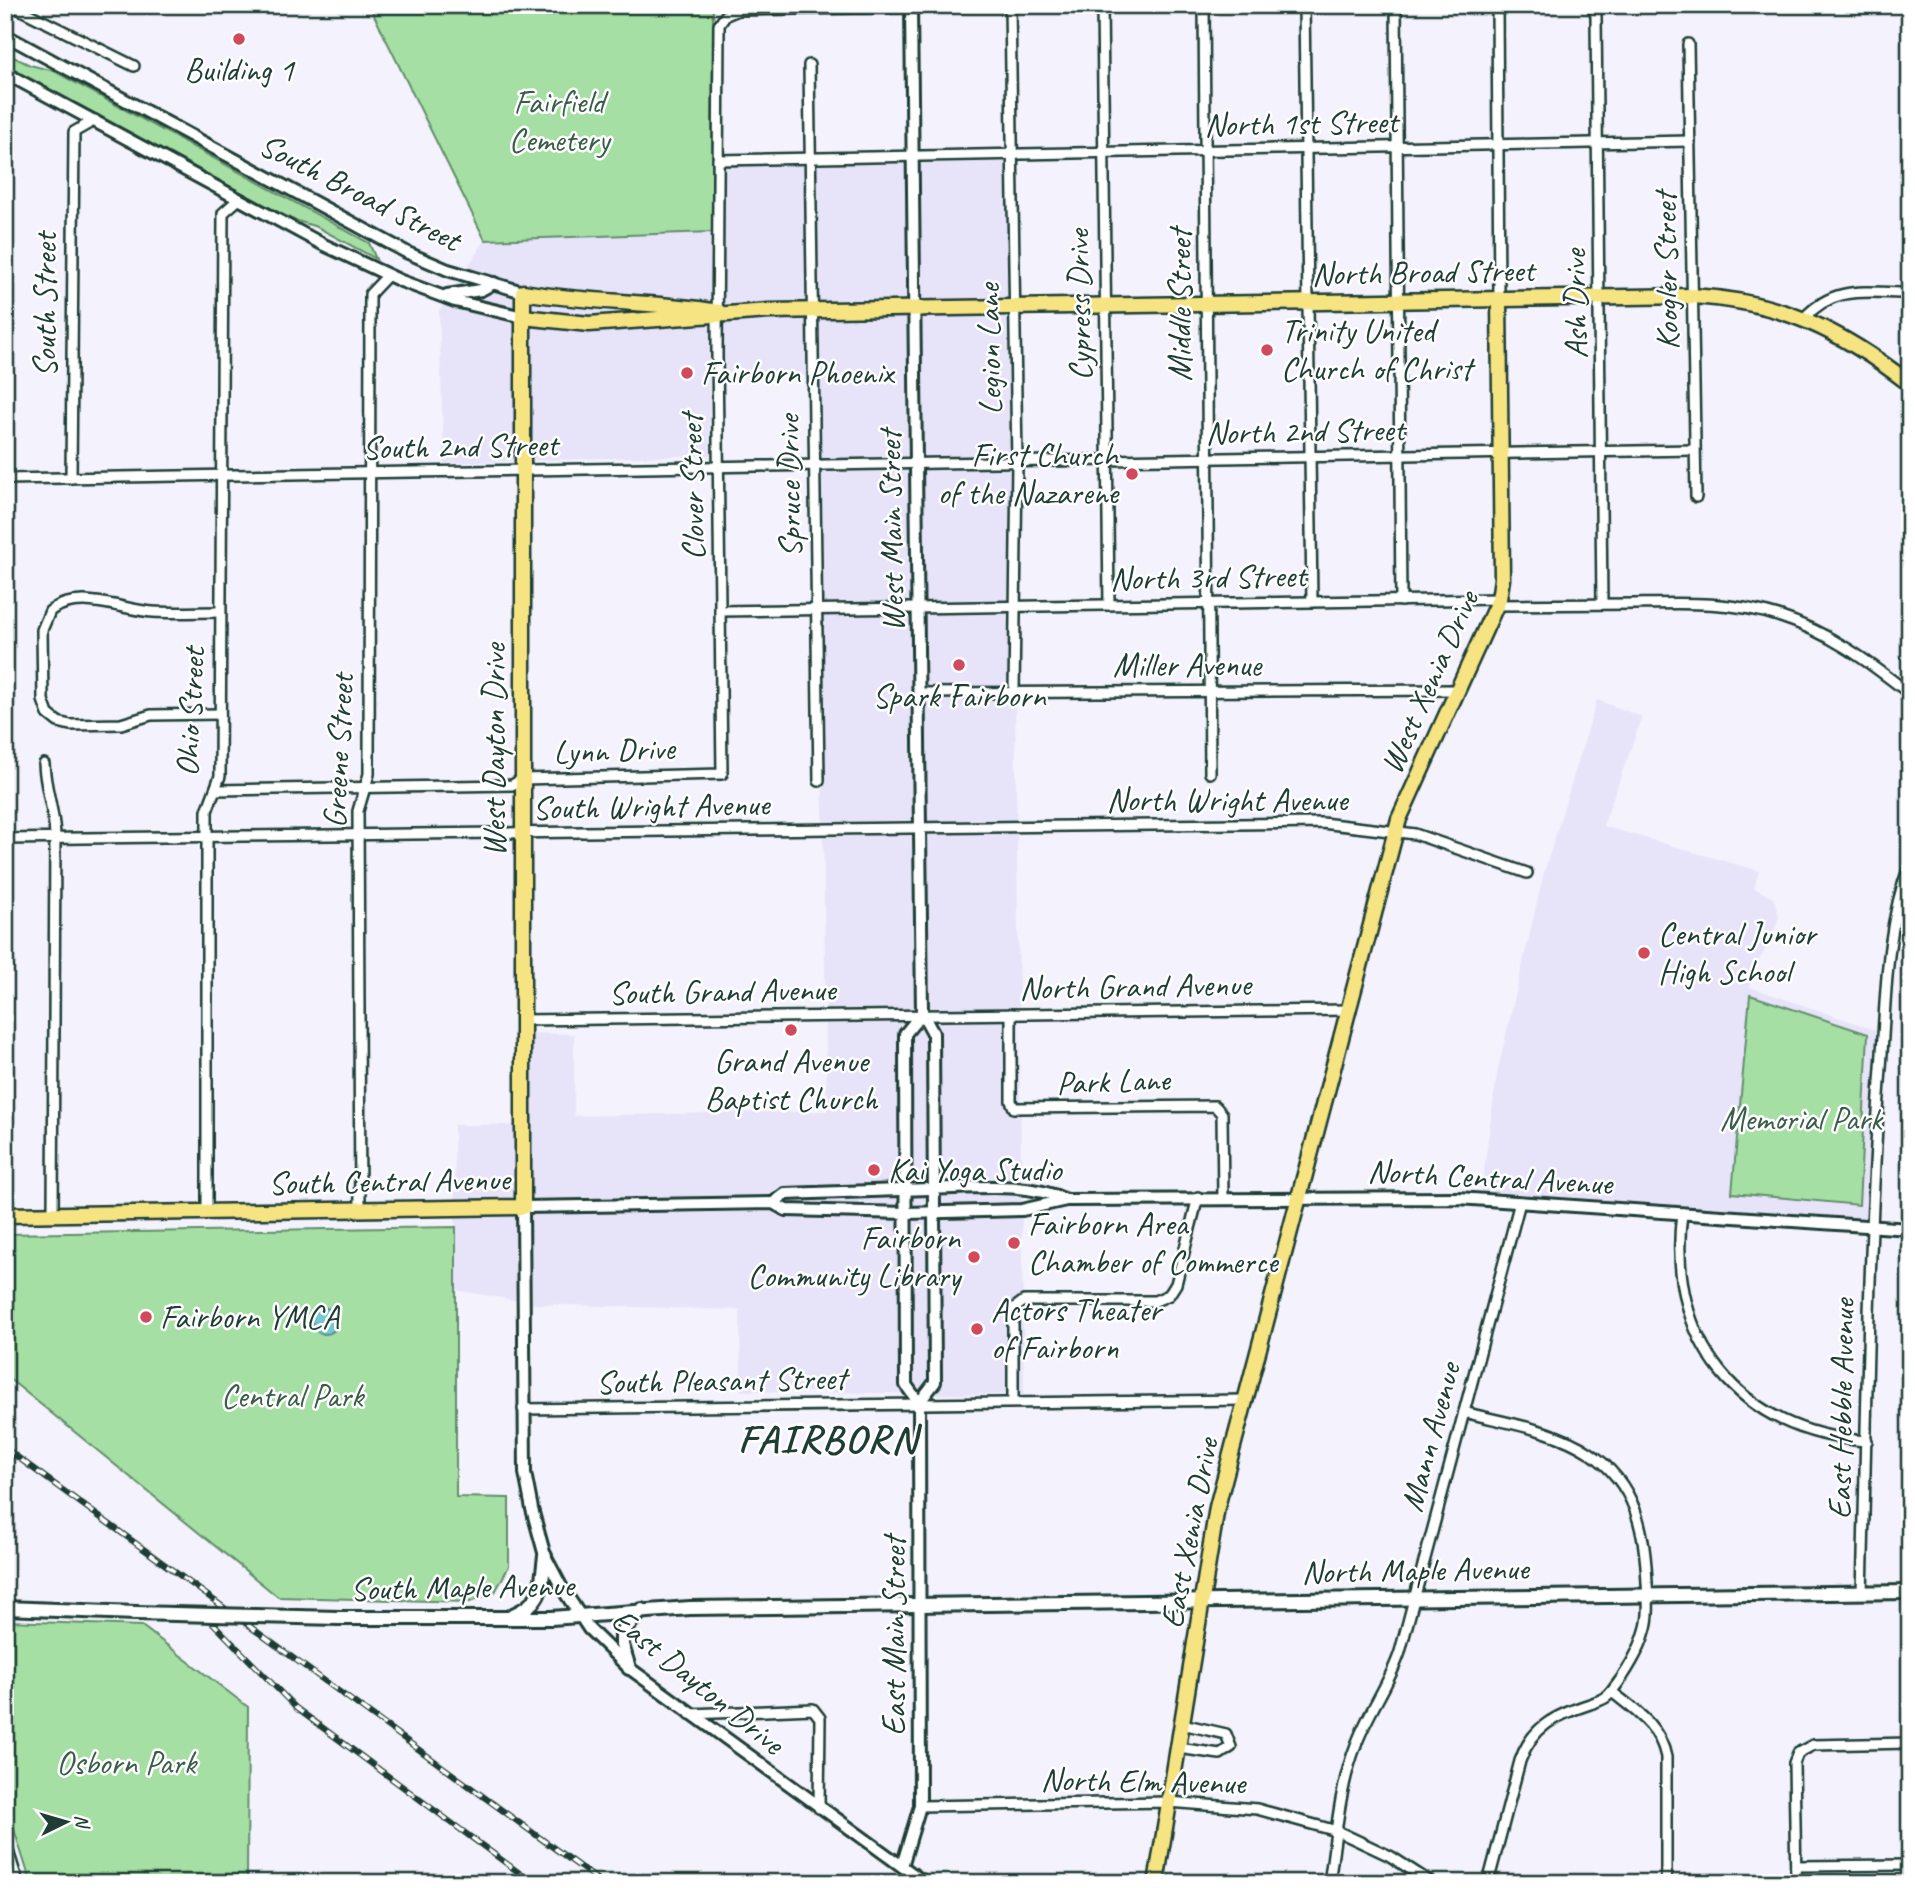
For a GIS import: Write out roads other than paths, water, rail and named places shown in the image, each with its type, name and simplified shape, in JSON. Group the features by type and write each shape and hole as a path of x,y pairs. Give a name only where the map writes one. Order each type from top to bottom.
{"main road":[{"name":"South Broad Street","path":"523,292 593,302 672,304 719,312"},
{"name":"West Dayton Drive","path":"523,292 523,1207"},
{"name":"North Broad Street","path":"915,309 1692,296 1754,304 1804,318 1861,347 1910,384"},
{"name":"West Xenia Drive","path":"1299,1198 1402,811 1498,602 1502,579 1499,299"},
{"name":"South Broad Street","path":"523,317 589,324 672,319 719,312 915,309"},
{"name":"East Xenia Drive","path":"1156,1883 1217,1507 1299,1198"},
{"name":"South Central Avenue","path":"5,1215 523,1207"},
{"path":"509,1617 534,1603 540,1590 545,1556"},
{"name":"North Maple Avenue","path":"920,1605 1910,1592"},
{"name":"South Maple Avenue","path":"5,1608 339,1618 509,1617 578,1615 643,1609 920,1605"},
{"path":"629,1668 622,1645 622,1632 643,1609"}],"street":[{"path":"11,5 134,66"},
{"name":"Legion Lane","path":"1010,5 1017,463 1014,692"},
{"path":"911,7 1023,5"},
{"name":"Cypress Drive","path":"1102,5 1109,605"},
{"name":"Middle Street","path":"1204,5 1210,773"},
{"path":"1304,5 1312,602"},
{"path":"1396,5 1401,601"},
{"name":"West Xenia Drive","path":"1497,5 1499,299"},
{"name":"Ash Drive","path":"1593,5 1596,16 1601,297 1602,604"},
{"name":"Clover Street","path":"722,774 718,468 718,33 723,19 738,10 911,7"},
{"name":"West Main Street","path":"911,7 922,1013 933,1033 935,1189"},
{"name":"South Broad Street","path":"5,35 408,253 448,270 523,292"},
{"name":"Koogler Street","path":"1688,44 1696,497"},
{"name":"Spruce Drive","path":"809,65 819,780"},
{"name":"South Broad Street","path":"5,73 324,245 441,296 523,317"},
{"name":"South Street","path":"71,478 74,132 95,120"},
{"name":"North 1st Street","path":"718,160 1690,141"},
{"name":"Ohio Street","path":"207,1212 207,836 208,805 220,776 223,213 239,199"},
{"name":"Greene Street","path":"360,1210 359,806 367,788 370,294 388,275"},
{"path":"441,296 481,290 494,283"},
{"path":"1804,318 1823,299 1836,294 1910,293"},
{"name":"North 2nd Street","path":"917,465 1694,450"},
{"name":"South 2nd Street","path":"5,479 917,465"},
{"name":"North 3rd Street","path":"720,611 1401,601 1699,603 1777,615 1846,646 1910,694"},
{"path":"220,612 149,612 114,603 62,604 50,611 43,624 45,708 52,719 63,724 121,724 151,715 220,714"},
{"name":"Miller Avenue","path":"919,693 1457,690"},
{"path":"44,764 46,791 54,808 53,1214"},
{"name":"Lynn Drive","path":"215,790 512,785 522,779 722,774"},
{"name":"North Wright Avenue","path":"920,829 1322,823 1415,834 1527,873"},
{"name":"South Wright Avenue","path":"5,839 920,829"},
{"name":"East Hebble Avenue","path":"1863,1593 1872,1226 1891,939 1897,902 1910,864"},
{"name":"North Grand Avenue","path":"922,1013 1350,1010"},
{"path":"907,1190 905,1034 922,1013"},
{"name":"South Grand Avenue","path":"523,1020 922,1013"},
{"name":"Park Lane","path":"1011,1014 1011,1101 1014,1108 1215,1106 1222,1114 1223,1198"},
{"name":"East Main Street","path":"919,1403 934,1382 935,1189"},
{"name":"North Central Avenue","path":"907,1190 1024,1189 1052,1193 1066,1200"},
{"name":"East Main Street","path":"902,1866 920,1806 919,1403 906,1385 907,1190"},
{"name":"South Central Avenue","path":"773,1203 785,1195 907,1190"},
{"path":"1013,1402 1013,1309 1024,1301 1154,1301 1166,1298 1176,1284 1198,1197"},
{"name":"North Central Avenue","path":"907,1213 1022,1210 1066,1200 1406,1197 1520,1202 1910,1229"},
{"name":"Mann Avenue","path":"1328,1883 1344,1784 1356,1744 1394,1669 1520,1202"},
{"name":"South Central Avenue","path":"523,1207 773,1203 786,1210 907,1213"},
{"name":"East Dayton Drive","path":"523,1207 525,1473 545,1556 578,1615 629,1668 925,1883"},
{"path":"1682,1213 1678,1257 1684,1300 1698,1339 1720,1372 1747,1399 1782,1422 1822,1436 1867,1441"},
{"name":"South Pleasant Street","path":"523,1409 1246,1400"},
{"path":"1464,1412 1563,1439 1588,1452 1609,1468 1628,1493 1640,1520 1646,1547 1648,1595 1645,1633 1612,1692 1600,1701 1553,1717 1528,1742 1520,1761 1488,1883"},
{"path":"1612,1692 1651,1724 1666,1757 1666,1883"},
{"path":"690,1714 760,1709 813,1709 820,1718 819,1808"},
{"path":"1178,1748 1220,1754 1231,1747 1226,1734 1182,1724"},
{"path":"1796,1883 1794,1763 1801,1749 1813,1745 1910,1743"},
{"name":"North Elm Avenue","path":"920,1806 1169,1802 1257,1809 1337,1831 1390,1857 1432,1883"},
{"path":"5,1841 17,1879"},
{"path":"1796,1866 1910,1865"},
{"path":"5,1875 17,1879"}],"water":[{"path":"325,1308 334,1312 338,1321 334,1330 325,1334 316,1330 312,1321 316,1312"}],"railway":[{"path":"5,1448 602,1883"},
{"path":"211,1621 296,1708 533,1883"}],"place":[{"name":"Building 1","path":"239,39"},
{"name":"Trinity United Church of Christ","path":"1267,350"},
{"name":"Fairborn Phoenix","path":"687,373"},
{"name":"First Church of the Nazarene","path":"1132,474"},
{"name":"Spark Fairborn","path":"959,665"},
{"name":"Central Junior High School","path":"1644,953"},
{"name":"Grand Avenue Baptist Church","path":"791,1030"},
{"name":"Kai Yoga Studio","path":"874,1170"},
{"name":"Fairborn Area Chamber of Commerce","path":"1014,1243"},
{"name":"Fairborn Community Library","path":"974,1257"},
{"name":"Fairborn YMCA","path":"146,1317"},
{"name":"Actors Theater of Fairborn","path":"977,1329"}],"district":[{"name":"FAIRBORN","path":"828,1439"}],"park label":[{"name":"Fairfield Cemetery","path":"559,121"},
{"name":"Memorial Park","path":"1801,1119"},
{"name":"Central Park","path":"292,1396"},
{"name":"Osborn Park","path":"126,1763"}]}
